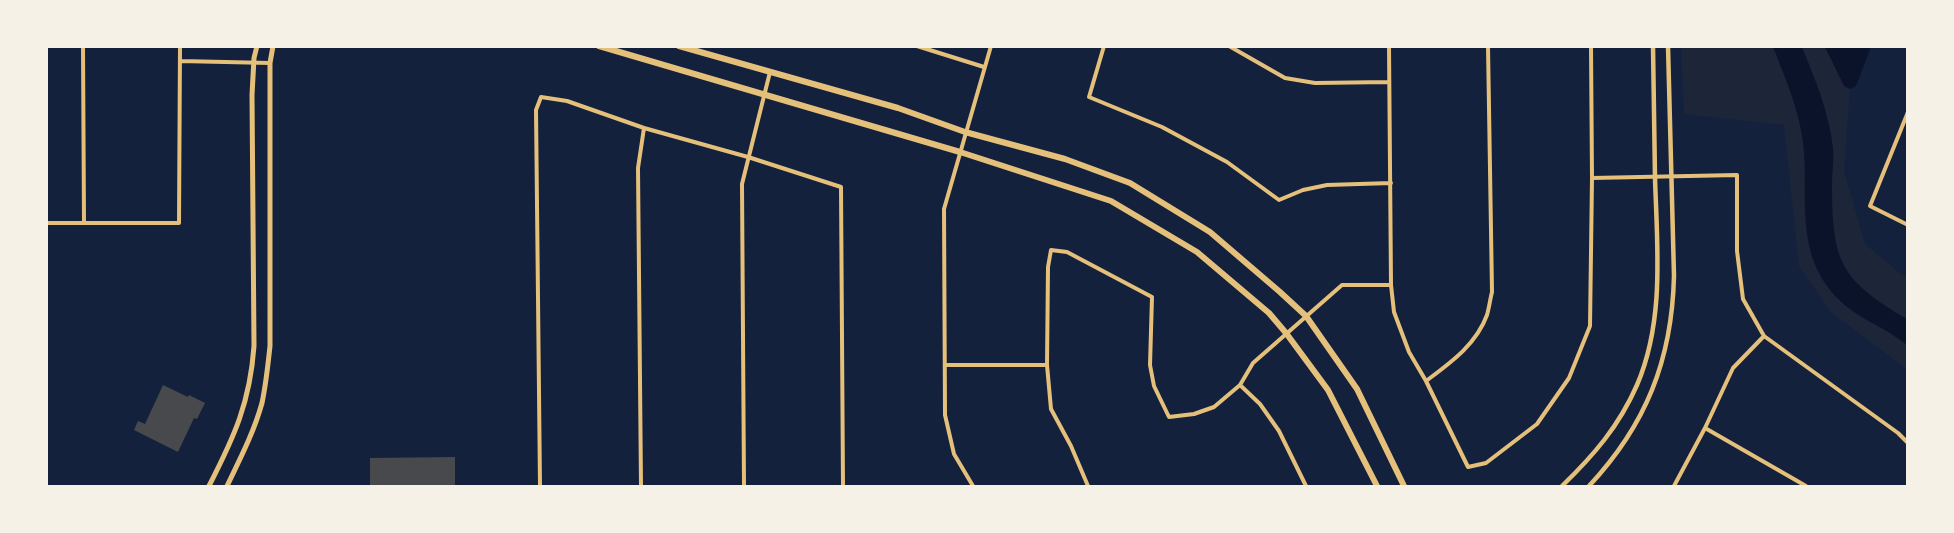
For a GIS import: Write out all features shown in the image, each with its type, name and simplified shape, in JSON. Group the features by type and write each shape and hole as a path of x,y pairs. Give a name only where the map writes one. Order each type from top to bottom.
{"main road":[{"path":"209,486 242,414 252,367 252,95 257,46"},
{"path":"226,486 250,439 261,403 270,346 270,63 273,46"},
{"path":"599,46 960,152 1111,201 1197,252 1260,306 1286,333 1328,390 1377,486"},
{"path":"679,46 898,108 966,132 1065,159 1130,183 1210,232 1305,316 1357,389 1404,486"},
{"path":"253,320 269,319"}],"street":[{"path":"83,46 84,223"},
{"path":"46,223 179,223 180,46"},
{"path":"917,46 984,66"},
{"path":"972,486 954,453 945,415 944,209 991,46"},
{"path":"1104,46 1089,97 1171,132 1227,162 1279,200 1303,190 1327,184 1390,183"},
{"path":"1229,46 1285,78 1315,83 1389,82"},
{"path":"1389,46 1391,285 1395,312 1409,352 1426,381 1468,467 1486,463 1537,424 1569,378 1590,326 1592,46"},
{"path":"1426,381 1456,359 1474,338 1486,316 1492,292 1488,46"},
{"path":"1562,486 1595,453 1616,424 1638,383 1654,324 1656,299 1653,46"},
{"path":"1588,486 1612,458 1651,395 1669,338 1673,308 1668,46"},
{"path":"180,61 270,63"},
{"path":"744,486 741,184 770,71"},
{"path":"540,486 537,111 541,97 567,101 644,128 748,157 841,187 843,486"},
{"path":"1908,112 1870,206 1908,225"},
{"path":"641,486 638,168 644,128"},
{"path":"1592,178 1737,175 1737,252 1743,299 1764,336 1898,433 1908,443"},
{"path":"1088,486 1071,446 1051,409 1047,365 1048,267 1051,250 1066,252 1152,297 1150,365 1155,386 1169,417 1194,414 1214,407 1240,385 1253,363 1342,285 1391,285"},
{"path":"1674,486 1733,368 1764,336"},
{"path":"945,365 1047,365"},
{"path":"1240,385 1260,404 1279,431 1306,486"},
{"path":"1705,428 1806,486"}],"shaded area":[{"path":"1681,47 1824,47 1850,89 1844,171 1865,244 1907,279 1907,369 1831,312 1799,266 1784,125 1684,114"},
{"path":"1773,47 1802,47 1821,96 1831,135 1834,233 1838,251 1845,267 1867,293 1907,319 1907,345 1845,305 1827,286 1818,271 1808,238 1801,131 1790,92"},
{"path":"1825,47 1871,47 1856,86 1850,89 1844,86"}],"building":[{"path":"163,385 205,403 197,419 194,418 178,452 134,430 138,421 145,424"},
{"path":"455,457 455,486 370,486 370,458"}]}
